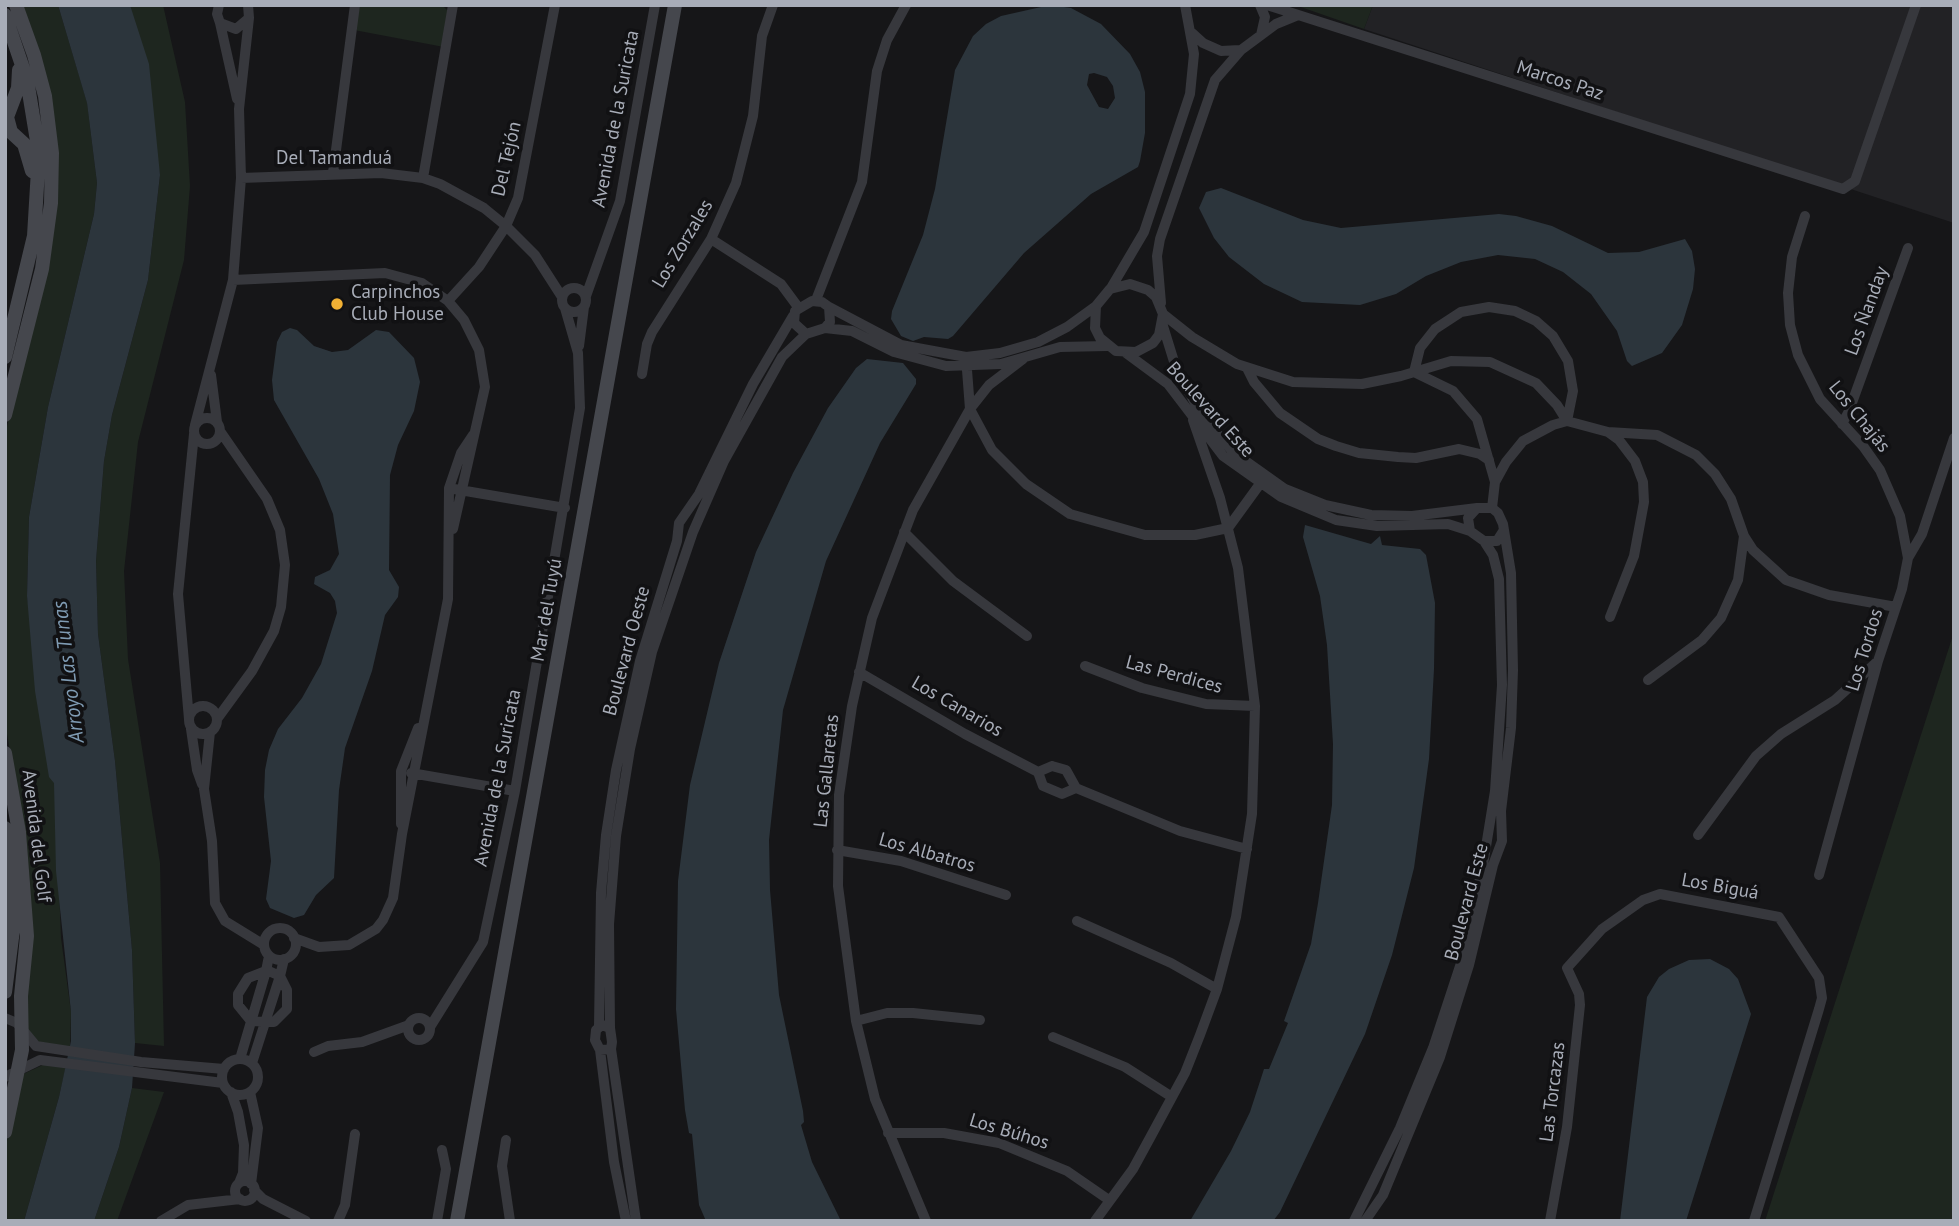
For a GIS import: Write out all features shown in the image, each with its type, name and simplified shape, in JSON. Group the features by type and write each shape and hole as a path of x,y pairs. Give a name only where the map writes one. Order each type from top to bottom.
{"street":[{"path":"5,415 48,238 52,153 42,127 34,55 16,5"},
{"path":"332,173 355,5"},
{"path":"423,178 453,5"},
{"name":"Del Tejón","path":"449,301 479,267 506,226 518,198 555,5"},
{"name":"Avenida de la Suricata","path":"385,1035 425,1039 450,993 483,942 515,791 580,408 574,298 591,278 620,201 655,5"},
{"name":"Mar del Tuyú","path":"457,1221 675,5"},
{"name":"Los Zorzales","path":"642,374 652,332 711,239 743,162 753,116 762,36 773,5"},
{"path":"796,312 816,300 862,182 877,71 887,40 906,5"},
{"path":"1260,5 1265,18 1261,35"},
{"name":"Marcos Paz","path":"1267,5 1843,188 1854,181 1916,5"},
{"path":"816,300 901,345 966,362 1038,342 1067,327 1096,306 1110,289 1144,232 1191,94 1194,54 1184,6"},
{"path":"217,7 239,109"},
{"path":"220,23 236,29 249,10"},
{"path":"249,10 239,109 241,178 233,281 194,430 178,568 185,692 197,770 204,789 212,841 215,903 225,921 246,932 267,951 288,956 309,946"},
{"path":"5,15 39,105"},
{"name":"Boulevard Este","path":"1298,15 1261,35 1241,50 1215,80 1160,239 1157,256 1162,315 1176,368 1201,414 1233,452 1263,481 1303,497 1371,515 1412,516 1477,508"},
{"path":"5,21 20,80 7,110 8,131 24,144 32,167 29,266"},
{"path":"1190,31 1210,47 1228,52 1241,50"},
{"path":"7,110 39,105"},
{"path":"8,131 42,127"},
{"path":"5,357 29,266 38,202 42,127"},
{"name":"Del Tamanduá","path":"241,178 332,173 381,173 423,178 470,199 506,226 535,255 554,284 574,298"},
{"name":"Los Chajás","path":"1805,216 1790,267 1790,325 1798,355 1813,388 1871,455 1888,484 1900,516 1908,558"},
{"path":"711,239 781,285 796,312 796,327 806,334 825,328 852,331 912,359 966,362 1023,359 1060,347 1107,346 1126,353 1136,352 1153,343 1162,315"},
{"name":"Los Ñanday","path":"1842,424 1908,248"},
{"path":"233,281 385,273 422,283 449,301 472,334 482,363 485,387 449,549"},
{"path":"1110,289 1130,284 1140,286 1156,297 1162,315 1207,347 1247,368 1293,382 1339,385 1414,372 1451,361 1497,364 1542,388 1567,422"},
{"name":"Avenida de la Suricata","path":"574,298 578,353"},
{"path":"1096,306 1095,328 1107,346"},
{"path":"825,328 831,319 829,307"},
{"path":"1414,372 1419,348 1446,320 1475,308 1515,311 1546,329 1565,354 1573,379 1567,422"},
{"name":"Boulevard Oeste","path":"604,1027 611,836 631,717 664,596 679,523 699,494 796,312"},
{"name":"Boulevard Oeste","path":"664,596 745,410 782,357 806,334"},
{"name":"Boulevard Este","path":"1126,353 1168,384 1223,456 1299,506 1336,520 1377,526 1448,524 1470,531"},
{"name":"Las Gallaretas","path":"926,1221 888,1133 869,1078 856,1021 844,943 837,850 844,744 859,672 885,579 929,477 970,409 989,385 1023,359"},
{"path":"966,362 970,409 992,450 1007,468 1070,514 1145,535 1195,535 1228,528 1263,481"},
{"path":"1247,368 1254,382 1280,412 1318,439 1336,446 1376,456 1407,458 1459,449 1480,454 1489,460"},
{"path":"192,453 216,442 219,426 210,369"},
{"path":"1414,372 1444,384 1471,408 1481,430 1495,482 1492,508"},
{"path":"194,430 205,418 219,426 271,509 284,548 285,565 281,607 274,631 252,671 229,700 210,732 204,789"},
{"path":"1095,1221 1133,1169 1172,1097 1217,989 1236,916 1247,849 1254,786 1255,706 1238,568 1193,420"},
{"path":"1495,482 1506,462 1523,441 1539,430 1567,422 1608,432 1657,435 1696,455 1723,485 1744,536 1763,562 1786,580 1829,595 1896,607"},
{"path":"194,430 206,445 235,454"},
{"path":"1608,432 1624,445 1634,461 1643,482 1644,502 1631,565 1610,617"},
{"path":"246,932 269,932 283,928 309,946 333,948 364,939 383,920 393,898 402,834 448,599 449,488 461,453 473,435"},
{"name":"Los Tordos","path":"1819,875 1908,558 1922,534 1954,438"},
{"path":"449,488 565,508"},
{"path":"1477,508 1492,508 1502,517 1504,530 1497,541 1484,541 1470,531 1468,518 1477,508"},
{"path":"686,512 695,514 698,520"},
{"name":"Boulevard Este","path":"1365,1221 1385,1189 1428,1076 1498,851 1502,827 1511,573 1504,530"},
{"path":"679,531 685,534 693,532"},
{"path":"904,532 953,581 1027,636"},
{"path":"1648,680 1702,640 1721,618 1738,580 1744,536"},
{"name":"Boulevard Este","path":"1484,541 1493,555 1499,579 1507,633"},
{"path":"1699,835 1756,756 1781,734 1835,700 1878,661"},
{"name":"Las Perdices","path":"1085,666 1142,688 1206,705 1255,706"},
{"name":"Los Canarios","path":"859,672 965,734 1038,772 1043,786 1049,791 1062,794 1076,789 1180,831 1247,849"},
{"path":"185,692 217,719"},
{"path":"190,724 203,706 229,700"},
{"path":"402,834 399,800 401,771 424,717"},
{"path":"190,724 198,734 210,732"},
{"name":"Boulevard Este","path":"1465,964 1506,728"},
{"name":"Avenida del Golf","path":"5,753 19,832 27,936 21,1027 11,1074 5,1132"},
{"name":"Los Canarios","path":"1038,772 1045,767 1060,767 1070,774 1076,789"},
{"path":"401,771 515,791"},
{"path":"1489,828 1502,827"},
{"name":"Avenida del Golf","path":"5,828 12,898 5,992"},
{"path":"1486,845 1491,851 1498,851"},
{"name":"Los Albatros","path":"837,850 901,861 1006,895"},
{"name":"Los Biguá","path":"1566,968 1593,937 1653,895 1771,914 1787,925 1819,978 1822,999 1754,1221"},
{"path":"1077,921 1171,963 1217,989"},
{"path":"240,1059 265,971 269,932"},
{"path":"141,1067 227,1088 242,1095 250,1092 258,1080 252,1063 295,938"},
{"name":"Las Torcazas","path":"1550,1221 1567,1127 1580,1005 1579,994 1566,968"},
{"path":"265,971 280,976 287,990 287,1009 282,1017 264,1024 251,1021 242,1012 237,994 247,978 265,971"},
{"name":"Avenida de la Suricata","path":"313,1052 328,1046 362,1042 385,1035 413,1022 450,993"},
{"path":"856,1021 887,1013 980,1020"},
{"path":"5,1018 21,1027 36,1046 57,1056 141,1067 224,1069"},
{"path":"415,1039 410,1035 413,1022 427,1021 430,1027"},
{"path":"604,1027 595,1036 606,1050"},
{"path":"604,1027 613,1111 636,1221"},
{"path":"1052,1037 1114,1062 1172,1097"},
{"path":"11,1074 40,1060 57,1056"},
{"path":"215,1200 238,1184 244,1166 243,1137 227,1088 224,1069 230,1062 240,1059 252,1063"},
{"name":"Boulevard Este","path":"1354,1221 1428,1076"},
{"path":"248,1193 258,1134 250,1092"},
{"path":"613,1111 614,1162 626,1221"},
{"name":"Los Búhos","path":"888,1133 944,1133 999,1143 1067,1171 1109,1200"},
{"path":"243,1137 258,1134"},
{"path":"338,1221 345,1205 355,1134"},
{"path":"506,1140 502,1166 510,1221"},
{"path":"437,1221 446,1169 442,1150"},
{"path":"1373,1183 1385,1189"},
{"path":"238,1184 248,1193 306,1221"},
{"path":"160,1221 188,1205 248,1193"},
{"path":"1364,1202 1374,1209"}],"shaded area":[{"path":"20,5 58,5 87,102 97,183 94,214 48,407 29,517 27,596 55,783 61,938 71,1012 70,1047 40,1045 28,1033 16,784 5,723 5,436 57,186"},
{"path":"130,5 163,5 185,102 190,186 184,260 138,442 124,571 128,659 160,863 164,1046 135,1043 132,950 115,761 98,634 96,561 104,461 112,415 148,280 160,175"},
{"path":"358,5 443,6 450,13 444,47 354,30"},
{"path":"1295,5 1373,5 1364,29"},
{"path":"1373,5 1954,5 1954,223 1364,29"},
{"path":"1954,632 1954,1221 1765,1221"},
{"path":"45,1064 66,1066 59,1097 24,1221 5,1221 5,1155 14,1093 19,1076"},
{"path":"132,1088 164,1092 117,1221 94,1221 119,1147"}],"water":[{"name":"Arroyo Las Tunas","path":"58,5 130,5 149,64 160,175 148,280 112,415 104,461 96,561 98,634 115,761 132,950 135,1043 132,1088 119,1147 94,1221 24,1221 59,1097 71,1041 71,1012 56,871 54,783 49,777 35,691 27,596 29,517 48,407 94,214 97,183 87,103"},
{"path":"1050,5 1071,8 1101,24 1130,54 1140,72 1145,92 1145,133 1140,161 1138,167 1091,194 1024,253 953,336 948,339 924,337 913,341 901,336 891,319 892,311 923,235 935,189 955,70 973,36 986,24 1001,16","holes":["1089,74 1107,77 1113,86 1115,98 1108,109 1099,107 1087,85"]},
{"path":"1221,188 1303,220 1341,228 1499,214 1552,226 1608,253 1639,252 1685,239 1692,251 1695,269 1693,289 1682,325 1662,353 1632,366 1627,361 1617,331 1591,294 1563,272 1535,259 1498,255 1461,262 1426,276 1396,294 1360,305 1302,302 1264,284 1229,257 1214,238 1199,208 1206,192"},
{"path":"290,328 297,330 314,346 332,352 348,350 376,330 389,332 414,358 420,382 414,411 398,445 390,475 389,570 399,587 398,597 385,615 372,671 345,748 339,790 334,878 316,895 304,915 294,918 270,908 266,899 271,861 264,797 265,770 269,750 278,729 302,698 321,664 337,613 335,601 330,593 314,584 315,577 330,570 339,554 333,514 319,479 274,400 272,380 277,342 282,332"},
{"path":"867,359 903,363 916,379 916,384 880,443 826,561 783,710 769,840 770,890 779,995 803,1111 804,1122 801,1125 812,1162 841,1221 706,1221 699,1205 692,1134 689,1133 685,1110 676,1009 678,881 690,785 719,663 756,552 793,473 828,408 856,368"},
{"path":"1305,525 1371,544 1380,536 1382,545 1420,549 1426,555 1435,603 1434,669 1429,759 1414,868 1392,955 1365,1034 1280,1212 1273,1221 1190,1221 1231,1151 1250,1112 1264,1069 1269,1069 1288,1023 1284,1021 1311,944 1318,903 1332,805 1333,744 1327,645 1320,596 1303,537"},
{"path":"1710,959 1729,969 1738,979 1751,1014 1686,1221 1620,1221 1647,997 1659,977 1669,969 1689,960"}],"place":[{"name":"Carpinchos Club House","path":"337,304"}]}
